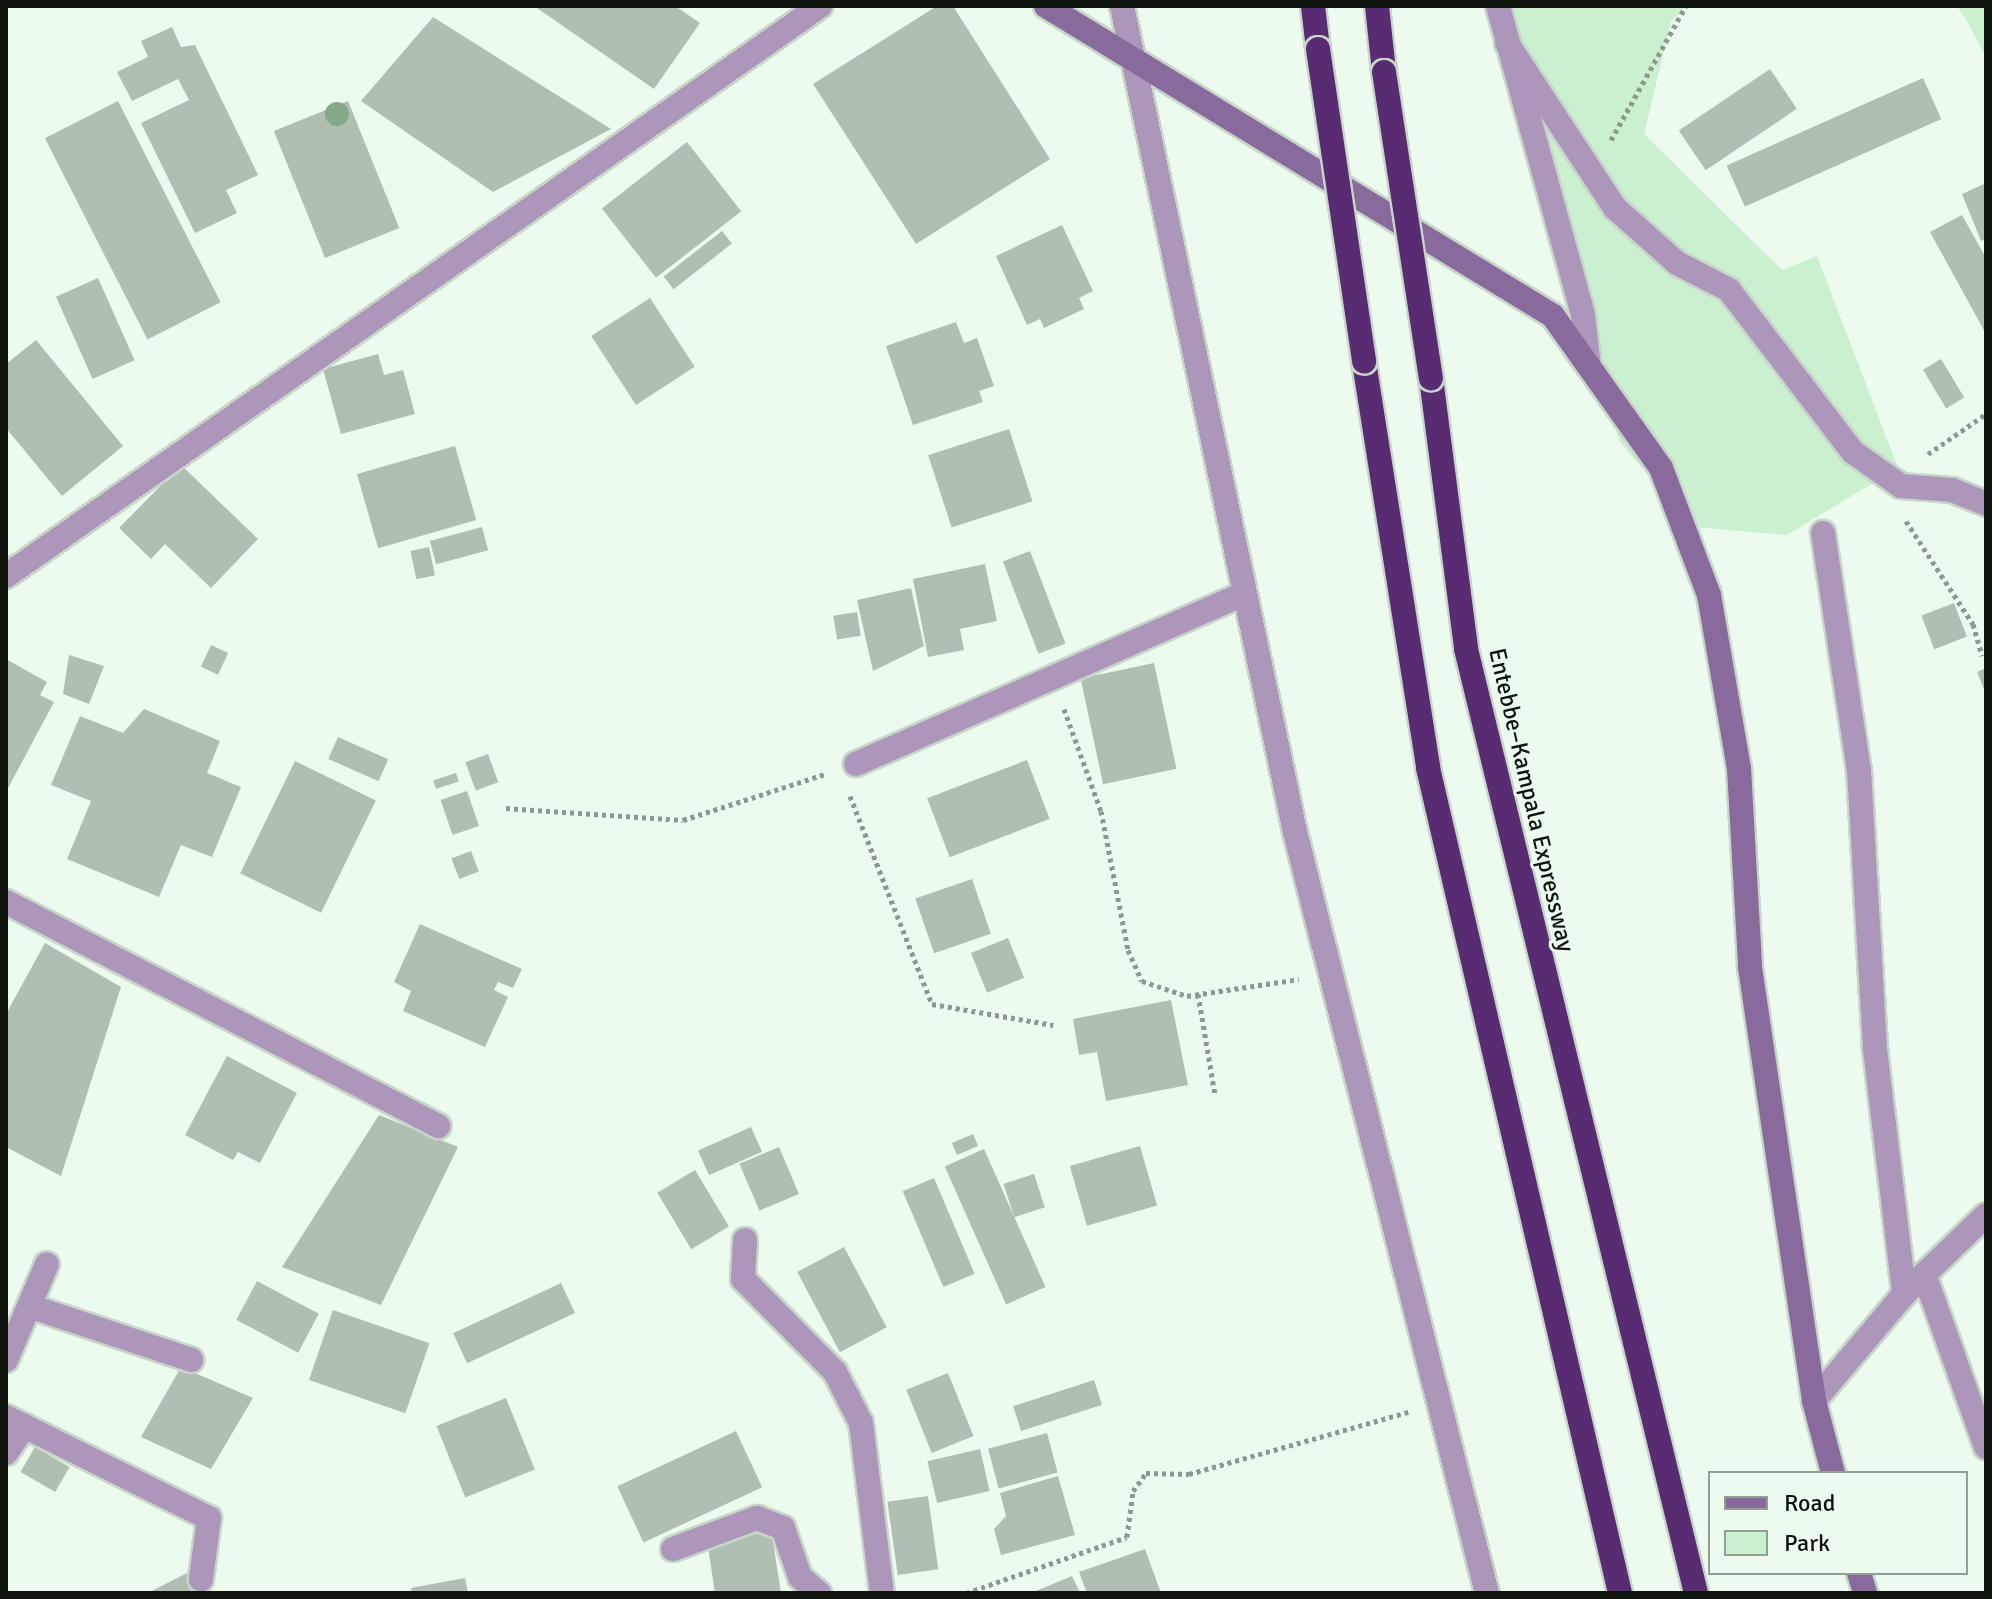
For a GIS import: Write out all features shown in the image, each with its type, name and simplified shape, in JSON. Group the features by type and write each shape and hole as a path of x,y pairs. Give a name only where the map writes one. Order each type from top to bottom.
{"highway":[{"path":"1313,6 1364,362 1428,768 1620,1593"},
{"name":"Entebbe–Kampala Expressway","path":"1377,6 1384,72 1431,378 1466,649 1696,1593"}],"street":[{"path":"6,576 820,6"},
{"path":"1046,6 1553,316 1661,468 1709,595 1739,768 1750,967 1814,1401 1832,1471"},
{"path":"1122,6 1243,594 1331,975 1487,1593"},
{"path":"1498,6 1583,315 1589,367"},
{"path":"1507,43 1596,169 1623,216 1677,263 1729,290 1853,452 1901,486 1952,490 1986,504"},
{"path":"1823,533 1859,770 1872,1019 1904,1294"},
{"path":"847,767 1243,594"},
{"path":"6,902 438,1126"},
{"path":"1814,1401 1904,1294 1986,1215"},
{"path":"745,1240 743,1279 835,1372 861,1423 882,1593"},
{"path":"6,1360 47,1264"},
{"path":"1924,1274 1986,1447"},
{"path":"29,1306 191,1360"},
{"path":"6,1453 16,1422 209,1518 201,1579"},
{"path":"673,1549 757,1518 783,1528 800,1577 819,1593"}],"path":[{"path":"1596,169 1686,6"},
{"path":"1982,656 1973,624 1928,564 1900,509 1901,486 1934,446 1986,414"},
{"path":"1052,678 1101,811 1128,950 1142,981 1198,994 1331,975"},
{"path":"506,808 683,820 847,767 889,881 911,963 932,1004 1053,1025"},
{"path":"1198,994 1215,1095"},
{"path":"966,1593 1127,1537 1133,1491 1146,1473 1189,1474 1440,1403"}],"green space":[{"path":"1506,6 1686,6 1671,22 1644,134 1782,270 1817,256 1898,468 1787,535 1694,527 1619,441"},
{"path":"1957,6 1986,6 1986,57 1968,23"}],"building":[{"path":"534,6 675,6 700,23 654,89"},
{"path":"937,6 953,6 1050,159 916,244 813,84"},
{"path":"433,17 611,129 493,192 361,101"},
{"path":"172,27 181,47 195,45 258,175 226,190 237,213 195,233 141,123 189,100 178,79 132,101 117,72 148,57 141,41"},
{"path":"1770,69 1797,109 1706,170 1679,131"},
{"path":"1923,78 1941,119 1745,207 1727,165"},
{"path":"118,101 221,302 148,340 45,138"},
{"path":"348,101 399,228 325,258 274,131"},
{"path":"687,142 741,211 656,278 602,208"},
{"path":"1986,183 1986,239 1981,241 1962,194"},
{"path":"1962,215 1986,258 1986,334 1930,232"},
{"path":"1062,225 1093,291 1079,298 1084,309 1044,328 1040,319 1027,325 996,256"},
{"path":"722,231 732,244 674,289 664,277"},
{"path":"98,278 135,360 93,379 56,297"},
{"path":"650,298 695,367 636,405 591,336"},
{"path":"956,322 964,343 977,338 994,386 979,391 983,402 913,425 886,346"},
{"path":"36,340 123,446 62,496 6,428 6,364"},
{"path":"378,354 384,375 403,370 415,414 341,434 323,369"},
{"path":"1941,359 1964,398 1946,408 1923,370"},
{"path":"1009,429 1032,501 952,528 928,455"},
{"path":"455,446 476,520 378,548 357,474"},
{"path":"181,465 258,539 211,588 165,544 151,559 119,528"},
{"path":"482,527 488,550 436,564 430,541"},
{"path":"429,547 435,575 416,579 410,551"},
{"path":"1030,551 1065,643 1038,654 1003,561"},
{"path":"985,564 997,621 960,629 964,650 928,657 913,579"},
{"path":"911,588 924,646 873,671 857,600"},
{"path":"1954,603 1967,637 1934,649 1921,616"},
{"path":"857,612 861,636 837,639 833,616"},
{"path":"211,645 228,653 218,675 201,667"},
{"path":"69,655 104,666 89,704 63,694"},
{"path":"6,659 47,682 40,695 54,702 6,792"},
{"path":"1154,663 1176,769 1103,784 1081,679"},
{"path":"1986,668 1986,694 1977,672"},
{"path":"144,709 220,741 207,773 241,787 212,857 181,845 159,897 67,859 91,801 51,785 80,716 123,733"},
{"path":"338,737 388,759 378,781 328,759"},
{"path":"488,754 498,782 476,790 465,762"},
{"path":"1027,760 1050,819 950,857 927,798"},
{"path":"295,761 376,800 321,913 240,873"},
{"path":"456,773 459,782 436,789 433,780"},
{"path":"467,791 479,826 453,835 441,800"},
{"path":"471,851 479,872 459,879 451,859"},
{"path":"972,879 991,934 934,953 915,899"},
{"path":"420,924 522,969 513,988 498,982 494,990 508,997 485,1047 403,1011 411,991 394,982"},
{"path":"1008,938 1024,978 987,993 971,953"},
{"path":"45,943 121,987 61,1176 6,1147 6,1014"},
{"path":"1171,1000 1188,1085 1106,1101 1097,1052 1079,1055 1073,1019"},
{"path":"227,1056 297,1093 260,1163 238,1152 233,1160 185,1135"},
{"path":"379,1115 458,1147 381,1305 282,1267"},
{"path":"751,1127 762,1152 709,1175 698,1151"},
{"path":"973,1134 978,1146 957,1155 952,1143"},
{"path":"1140,1146 1157,1206 1087,1226 1070,1166"},
{"path":"779,1147 799,1194 759,1211 739,1164"},
{"path":"984,1149 1045,1287 1006,1304 945,1166"},
{"path":"695,1170 729,1227 691,1249 657,1193"},
{"path":"1034,1174 1045,1207 1014,1217 1004,1184"},
{"path":"934,1178 975,1274 943,1287 903,1191"},
{"path":"844,1247 887,1327 840,1352 797,1272"},
{"path":"257,1281 319,1314 298,1353 236,1320"},
{"path":"561,1283 575,1313 467,1363 453,1333"},
{"path":"333,1310 429,1343 405,1413 309,1380"},
{"path":"181,1367 253,1398 211,1469 141,1437"},
{"path":"948,1373 973,1436 932,1453 906,1390"},
{"path":"1094,1380 1102,1405 1021,1431 1013,1406"},
{"path":"506,1398 535,1469 465,1497 436,1426"},
{"path":"736,1431 762,1487 643,1543 617,1486"},
{"path":"1047,1433 1058,1473 999,1488 988,1449"},
{"path":"35,1447 70,1467 55,1492 20,1472"},
{"path":"980,1449 990,1491 937,1503 927,1461"},
{"path":"1058,1476 1075,1535 1001,1555 994,1529 1006,1516 1000,1493"},
{"path":"928,1496 938,1569 898,1575 887,1502"},
{"path":"771,1529 781,1593 715,1593 707,1540"},
{"path":"1145,1549 1161,1593 1087,1593 1079,1572"},
{"path":"189,1572 201,1593 148,1593"},
{"path":"1072,1576 1080,1593 1031,1593"},
{"path":"465,1578 468,1593 412,1593 411,1588"}]}
